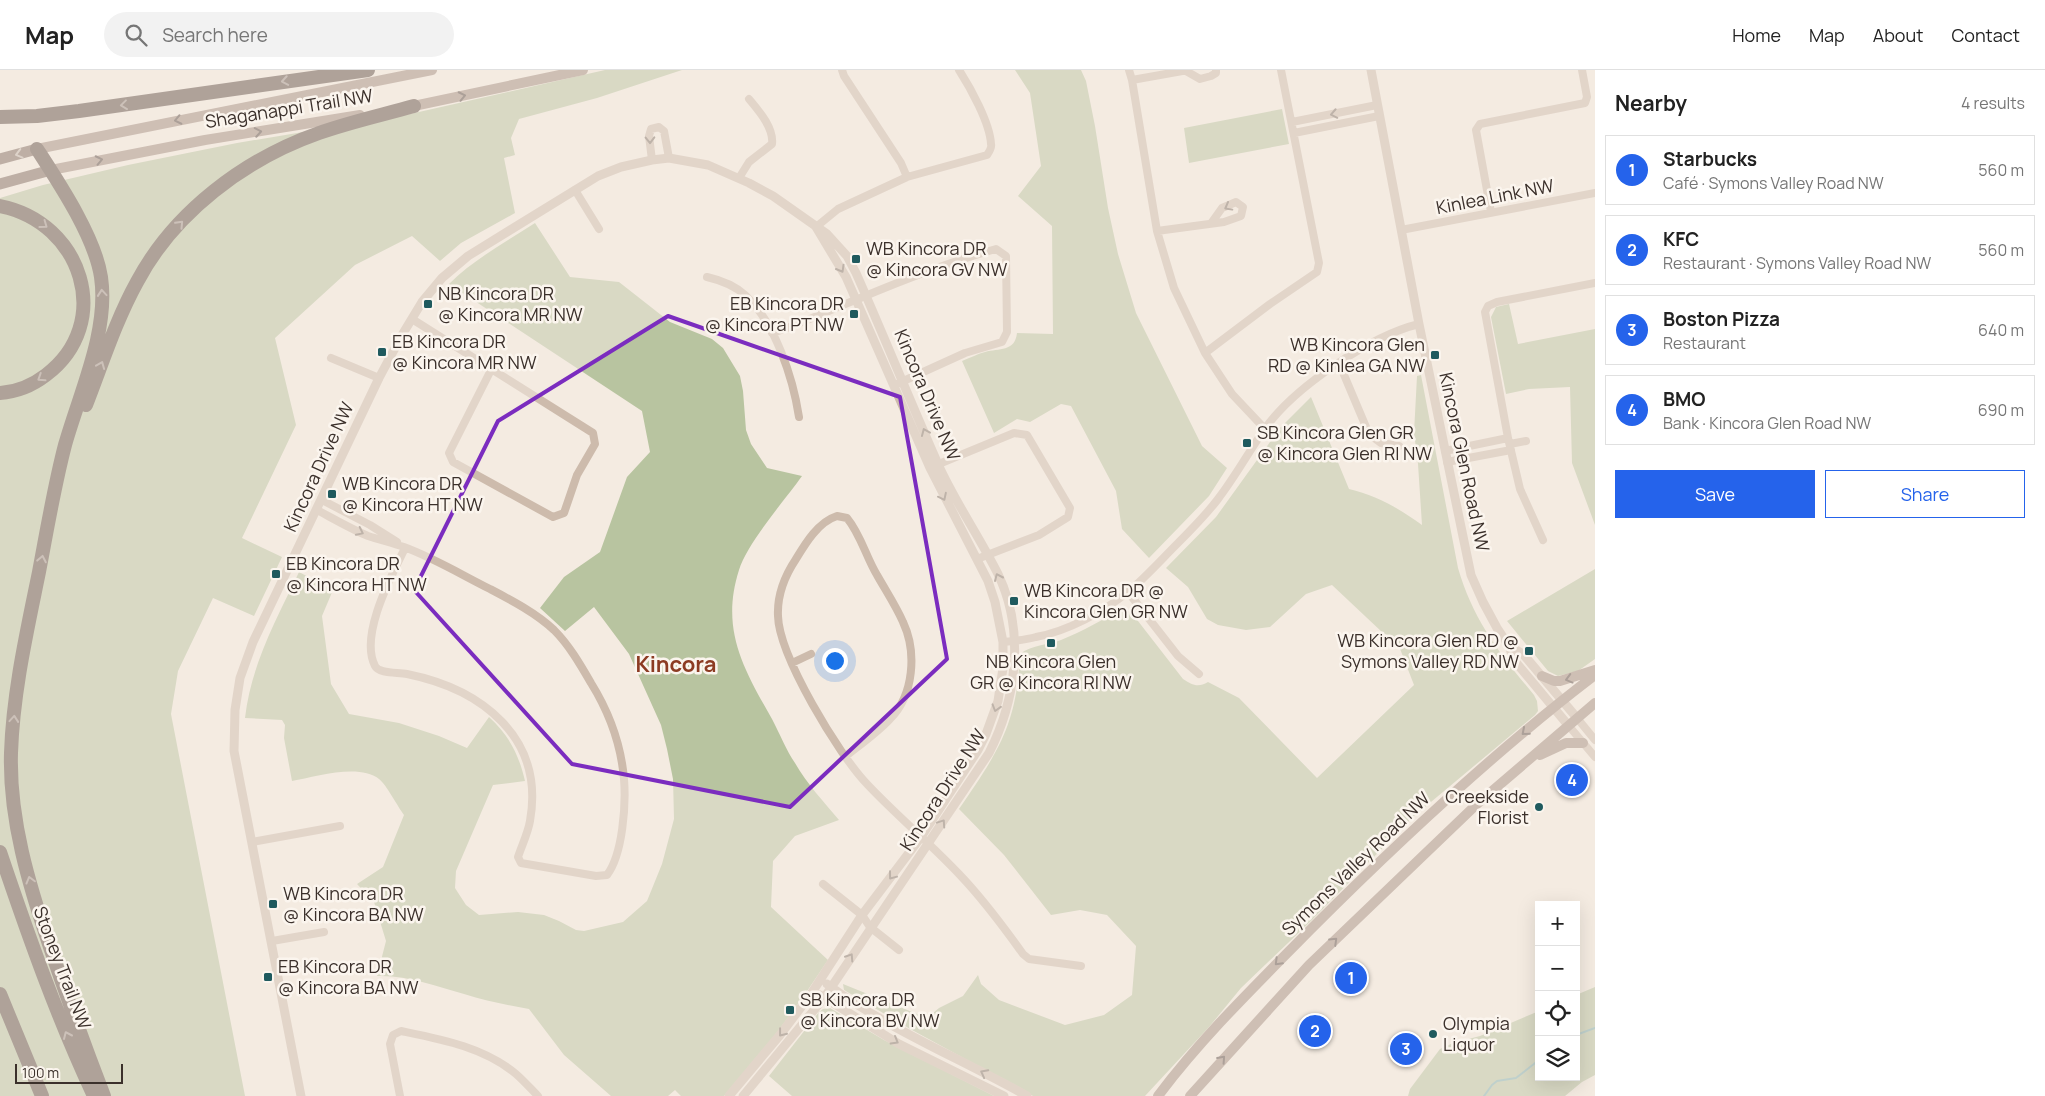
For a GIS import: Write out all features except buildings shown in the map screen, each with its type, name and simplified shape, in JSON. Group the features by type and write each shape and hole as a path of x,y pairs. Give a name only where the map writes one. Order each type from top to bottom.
{"highway":[{"path":"0,117 37,116 79,111 368,70"},
{"path":"48,527 82,414 126,302 138,279 167,238 190,213 215,191 262,158 320,132 414,106"},
{"path":"37,148 92,246 101,274 103,299 98,339 65,448 48,527 15,704 11,752 13,798 20,840 41,920 104,1096"},
{"path":"0,206 31,216 50,228 58,237 68,250 79,274 83,304 78,334 63,360 40,380 0,393"},
{"name":"Stoney Trail NW","path":"0,852 27,932 60,1019 94,1096"},
{"path":"0,994 28,1066 42,1096"},
{"path":"0,1014 13,1046 28,1066"}],"main road":[{"name":"Shaganappi Trail NW","path":"0,159 37,148 432,70"},
{"name":"Shaganappi Trail NW","path":"0,184 51,170 205,140 414,106 583,70"},
{"path":"1542,676 1560,682 1595,670"},
{"name":"Symons Valley Road NW","path":"1158,1096 1253,987 1358,881 1426,818 1552,708 1595,675"},
{"path":"1190,1096 1305,969 1476,804 1595,703"},
{"path":"1520,766 1552,748 1566,743 1583,743"},
{"path":"1154,1096 1169,1082"}],"street":[{"path":"842,70 844,76 901,163 907,178"},
{"path":"816,227 838,209 907,178 987,155 992,145 987,127 972,90 959,70"},
{"path":"1128,70 1132,80 1157,231 1174,288 1205,353 1232,394 1265,429"},
{"path":"1132,80 1187,70 1200,79 1211,76 1216,73 1216,70"},
{"path":"1205,353 1270,304 1317,272 1320,263 1281,70"},
{"name":"Kincora Glen Road NW","path":"1370,70 1419,324 1471,575 1482,602 1510,646 1514,660 1552,708 1595,757"},
{"path":"1491,212 1476,130 1480,124 1585,103 1587,96 1582,70"},
{"path":"739,178 750,162 772,144 773,136 760,111 750,99"},
{"path":"1292,122 1377,105"},
{"path":"1294,132 1379,116"},
{"path":"652,160 648,136 651,129 659,127 664,130 669,158"},
{"name":"Kincora Drive NW","path":"301,1096 234,751 235,710 240,678 253,642 379,378 422,302 442,278 468,256 598,176 621,167 669,158 708,165 739,178 773,196 828,234 847,256 903,381 950,511 988,581 995,602 1003,642 1001,684 998,701 978,750 921,837 862,915 814,990 780,1036 729,1096"},
{"path":"575,190 600,229"},
{"name":"Kinlea Link NW","path":"1401,230 1595,194"},
{"path":"1157,231 1212,222"},
{"name":"Kincora Drive NW","path":"743,1096 824,998 870,927 985,760 997,737 1013,684 1014,641 1006,594 987,554 934,466 893,386 857,299 816,227"},
{"path":"772,333 796,326 857,299 960,259 996,249 1006,256 1007,332 1002,342 965,353 893,386"},
{"path":"707,277 724,282 744,295 762,315 772,333 792,384 799,417"},
{"path":"1543,540 1520,489 1485,312 1488,306 1595,283"},
{"path":"412,319 492,368 593,433 595,444 577,475 564,513 557,517 553,517 452,462 449,453 492,368"},
{"path":"1003,642 1037,637 1062,629 1101,610 1128,592 1216,502 1232,482 1265,429 1293,399 1367,344 1402,328 1419,324"},
{"path":"331,358 379,378"},
{"path":"1339,363 1369,434 1381,443 1399,446"},
{"path":"934,466 1014,433 1027,435 1070,508 1068,517 1053,528 977,559"},
{"path":"1447,462 1526,440"},
{"path":"1445,451 1510,444"},
{"path":"322,500 370,525 405,548 510,600 539,619 562,639 586,674 608,716 618,743 625,795 623,821 614,858 607,875 596,876 521,863 518,857 530,822 531,774 523,749 509,729 492,711 458,690 406,674 379,670 375,666 371,646 376,616 382,594 405,548"},
{"path":"317,510 367,535 405,548"},
{"path":"846,756 892,718 907,691 911,659 910,645 904,623 855,530 847,518 837,516 820,526 807,542 782,584 778,603 778,623 792,664 833,738 846,756 866,783 959,874 991,910 1024,954 1029,959 1081,966"},
{"path":"1128,592 1178,656 1199,674"},
{"name":"Kincora Glen Road NW","path":"1510,646 1523,654 1595,740"},
{"path":"792,664 812,654"},
{"path":"252,842 340,826"},
{"path":"823,884 862,915 870,927 898,950"},
{"path":"272,941 324,932"},
{"path":"821,979 889,1024 1027,1096"},
{"path":"814,990 899,1044 1004,1096"},
{"path":"400,1096 390,1044 393,1035 400,1031 448,1041 488,1056 515,1074 538,1096"}],"highlighted area":[{"path":"668,316 900,397 947,659 790,807 572,764 414,590 498,421"}],"green space":[{"path":"605,70 682,70 597,98 519,119 511,138 515,155 504,158 515,213 461,243 440,261 412,236 355,265 275,338 296,425 242,538 282,557 254,616 213,598 178,671 171,714 245,1096 0,1096 0,198 43,185 128,165 237,143 410,114"},
{"path":"1015,70 1081,70 1086,81 1118,254 1136,313 1202,446 1227,468 1209,496 1149,558 1122,529 1116,491 1071,406 1061,404 1030,422 1017,419 994,433 962,361 982,353 1010,346 1016,339 1017,333 1053,334 1052,226 1018,196 1041,166 1030,93"},
{"path":"1282,109 1289,144 1189,163 1184,128"},
{"path":"535,223 570,277 619,282 670,322 712,339 723,348 740,376 746,430 751,444 767,468 802,476 767,522 743,559 734,592 732,612 738,648 752,683 800,771 839,820 795,836 773,861 771,907 828,960 779,1030 724,1096 681,1096 675,1090 668,1096 611,1096 564,1055 529,1009 480,999 411,979 377,976 386,941 374,902 357,884 383,867 404,815 382,782 370,774 337,772 292,781 284,738 285,725 282,720 245,718 248,698 259,661 273,625 299,572 333,590 322,616 331,684 349,714 399,723 439,736 467,748 489,717 508,738 520,763 525,781 493,785 456,871 455,888 466,905 479,915 518,912 544,915 576,930 584,931 623,922 647,901 662,864 674,819 673,779 661,725 629,654 594,607 565,631 540,608 564,577 600,552 627,477 650,452 642,411 449,284 480,259"},
{"path":"1509,304 1518,344 1595,329 1595,525 1572,463 1570,387 1529,389 1506,394 1491,317 1496,307"},
{"path":"1421,375 1458,568 1464,587 1489,636 1534,695 1538,711 1535,715 1413,817 1312,920 1241,988 1209,1027 1145,1096 1033,1096 912,1030 844,990 843,984 927,1018 939,1008 963,996 978,975 981,984 999,1000 1065,1025 1104,1015 1132,995 1136,946 1107,915 1080,910 1051,915 1004,855 959,809 985,771 1003,737 1015,700 1020,654 1029,649 1069,637 1122,609 1131,612 1183,679 1195,685 1208,682 1239,698 1317,778 1414,685 1397,641 1383,633 1332,585 1306,594 1270,627 1246,630 1218,625 1207,619 1188,587 1166,568 1216,517 1280,428 1311,397 1349,489 1387,503 1422,525 1414,433 1417,376"},
{"path":"1595,569 1595,659 1578,671 1558,676 1548,671 1507,621"},
{"path":"1595,987 1595,1075 1582,1082 1565,1096 1408,1096 1410,1089 1440,1049 1453,1043 1480,1036 1535,1013 1535,1081 1580,1081 1580,993"},
{"path":"830,1008 884,1040 994,1096 792,1096 769,1076 819,1012"}],"waterway":[{"path":"1580,1034 1595,1028"},
{"path":"1484,1096 1497,1081 1516,1078 1535,1063"}],"place":[{"name":"WB Kincora DR @ Kincora GV NW","path":"856,259"},
{"name":"NB Kincora DR @ Kincora MR NW","path":"428,304"},
{"name":"EB Kincora DR @ Kincora PT NW","path":"854,314"},
{"name":"EB Kincora DR @ Kincora MR NW","path":"382,352"},
{"name":"WB Kincora Glen RD @ Kinlea GA NW","path":"1435,355"},
{"name":"SB Kincora Glen GR @ Kincora Glen RI NW","path":"1247,443"},
{"name":"WB Kincora DR @ Kincora HT NW","path":"332,494"},
{"name":"EB Kincora DR @ Kincora HT NW","path":"276,574"},
{"name":"WB Kincora DR @ Kincora Glen GR NW","path":"1014,601"},
{"name":"NB Kincora Glen GR @ Kincora RI NW","path":"1051,643"},
{"name":"WB Kincora Glen RD @ Symons Valley RD NW","path":"1529,651"},
{"name":"BMO","path":"1572,780"},
{"name":"Creekside Florist","path":"1539,807"},
{"name":"WB Kincora DR @ Kincora BA NW","path":"273,904"},
{"name":"EB Kincora DR @ Kincora BA NW","path":"268,977"},
{"name":"Starbucks","path":"1351,978"},
{"name":"SB Kincora DR @ Kincora BV NW","path":"790,1010"},
{"name":"KFC","path":"1315,1031"},
{"name":"Olympia Liquor","path":"1433,1034"},
{"name":"Boston Pizza","path":"1406,1049"}],"district":[{"name":"Kincora","path":"676,664"}]}
